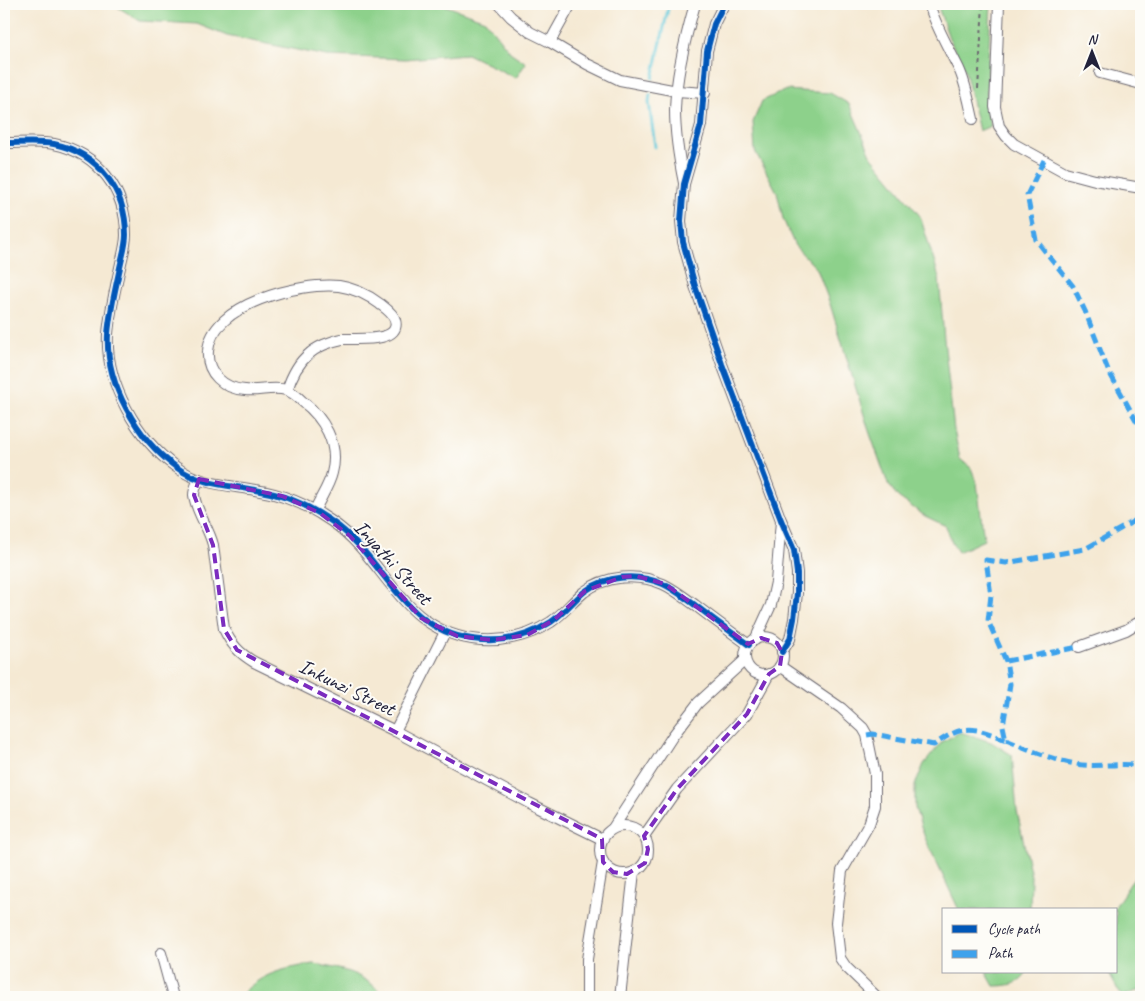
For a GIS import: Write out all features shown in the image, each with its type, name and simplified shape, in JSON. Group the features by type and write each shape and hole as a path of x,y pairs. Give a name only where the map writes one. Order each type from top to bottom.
{"street":[{"path":"499,4 511,17 530,32 620,80 677,91 705,93"},
{"path":"550,42 571,4"},
{"path":"684,184 676,134 677,91 688,26 695,4"},
{"path":"644,836 677,790 747,714 770,674 780,666 782,652 790,639 797,594 794,550 722,364 692,277 680,221 684,184 701,125 707,51 714,24 724,4"},
{"path":"929,4 944,43 959,70 973,119"},
{"path":"999,4 995,107 999,126 1006,136 1014,144 1066,172 1095,180 1141,188"},
{"path":"1100,74 1141,84"},
{"name":"Inyathi Street","path":"4,143 50,144 72,149 86,156 104,171 114,186 121,201 126,237 108,336 114,376 121,399 146,438 178,468 213,484 282,496 315,510 350,536 405,604 421,618 445,632 473,639 492,640 527,635 554,620 585,591 602,582 616,578 636,576 665,584 752,642"},
{"path":"287,390 292,376 308,355 327,344 341,339 383,337 394,330 396,325 392,314 376,302 354,290 341,286 303,286 265,297 224,319 211,338 208,361 216,377 233,388 246,390 287,390 314,411 324,424 331,437 334,462 332,473 315,510"},
{"name":"Inkunzi Street","path":"199,479 194,495 210,533 224,629 230,642 237,650 254,662 395,731 529,803 602,839"},
{"path":"770,674 764,675 754,672 745,660 746,652 771,605 776,582 781,520"},
{"path":"1079,646 1126,630 1141,621"},
{"path":"395,731 445,632"},
{"path":"752,642 760,638 772,640 782,652"},
{"path":"613,828 620,826 633,828 644,836 647,842 648,857 645,863 634,872 620,874 613,872 603,862 600,855 602,839 613,828 672,737 698,703 745,660"},
{"path":"780,666 841,708 863,728 869,742 875,774 875,806 869,824 842,872 836,923 837,947 840,958 846,967 876,997"},
{"path":"587,997 587,959 603,862"},
{"path":"620,997 634,872"},
{"path":"161,953 173,997"}],"path":[{"path":"978,93 983,4"}],"highlighted area":[{"path":"199,479 282,496 320,513 350,536 421,618 457,636 492,640 527,635 554,620 585,591 622,577 636,576 665,584 748,644 761,638 777,643 782,652 780,666 769,674 747,714 677,789 644,836 648,849 645,863 627,874 613,872 603,862 602,839 237,650 224,629 213,545 194,495"}],"green space":[{"path":"113,4 441,4 485,20 510,52 526,63 516,78 467,54 405,59 327,56 227,36 197,24 140,21"},
{"path":"937,4 991,4 986,109 991,126 979,131 965,70 949,38"},
{"path":"786,90 830,93 849,104 872,157 920,216 939,277 954,430 960,459 971,468 977,483 984,540 958,552 952,543 946,526 925,516 898,497 888,484 817,269 795,246 783,219 777,192 755,151 753,122 762,101"},
{"path":"960,732 991,742 1012,755 1017,811 1031,876 1030,908 958,908 925,838 915,808 915,785 924,764 942,742"},
{"path":"1141,867 1141,989 1122,997 1109,974 1118,974 1118,908 1114,908"},
{"path":"313,964 343,970 361,977 385,997 239,997 255,982 264,977 282,970"},
{"path":"987,974 1025,974 1017,982 994,986"}],"waterway":[{"path":"653,78 669,4"},
{"path":"650,95 649,102 655,147"}],"marked path":[{"path":"1044,160 1027,195 1036,240 1073,286 1108,370 1141,429"},
{"path":"867,735 873,734 934,745 953,733 969,729 985,732 1006,740 1003,726 1010,684 1006,661 988,621 991,595 986,560 1006,563 1085,549 1141,517"},
{"path":"1006,661 1079,647"},
{"path":"1006,740 1049,757 1076,764 1141,766"}],"cycle path":[{"path":"724,4 714,24 707,51 701,125 684,184 681,221 683,242 695,286 722,364 794,550 797,573 794,619 790,639 782,652"},
{"path":"4,143 48,143 70,149 96,165 115,189 125,219 126,235 113,298 108,334 108,353 112,372 126,408 137,426 148,441 176,467 204,481 285,497 322,515 350,536 410,607 427,621 447,633 472,639 493,640 513,638 533,632 551,622 593,586 612,579 633,577 653,580 671,588 749,645"}]}
